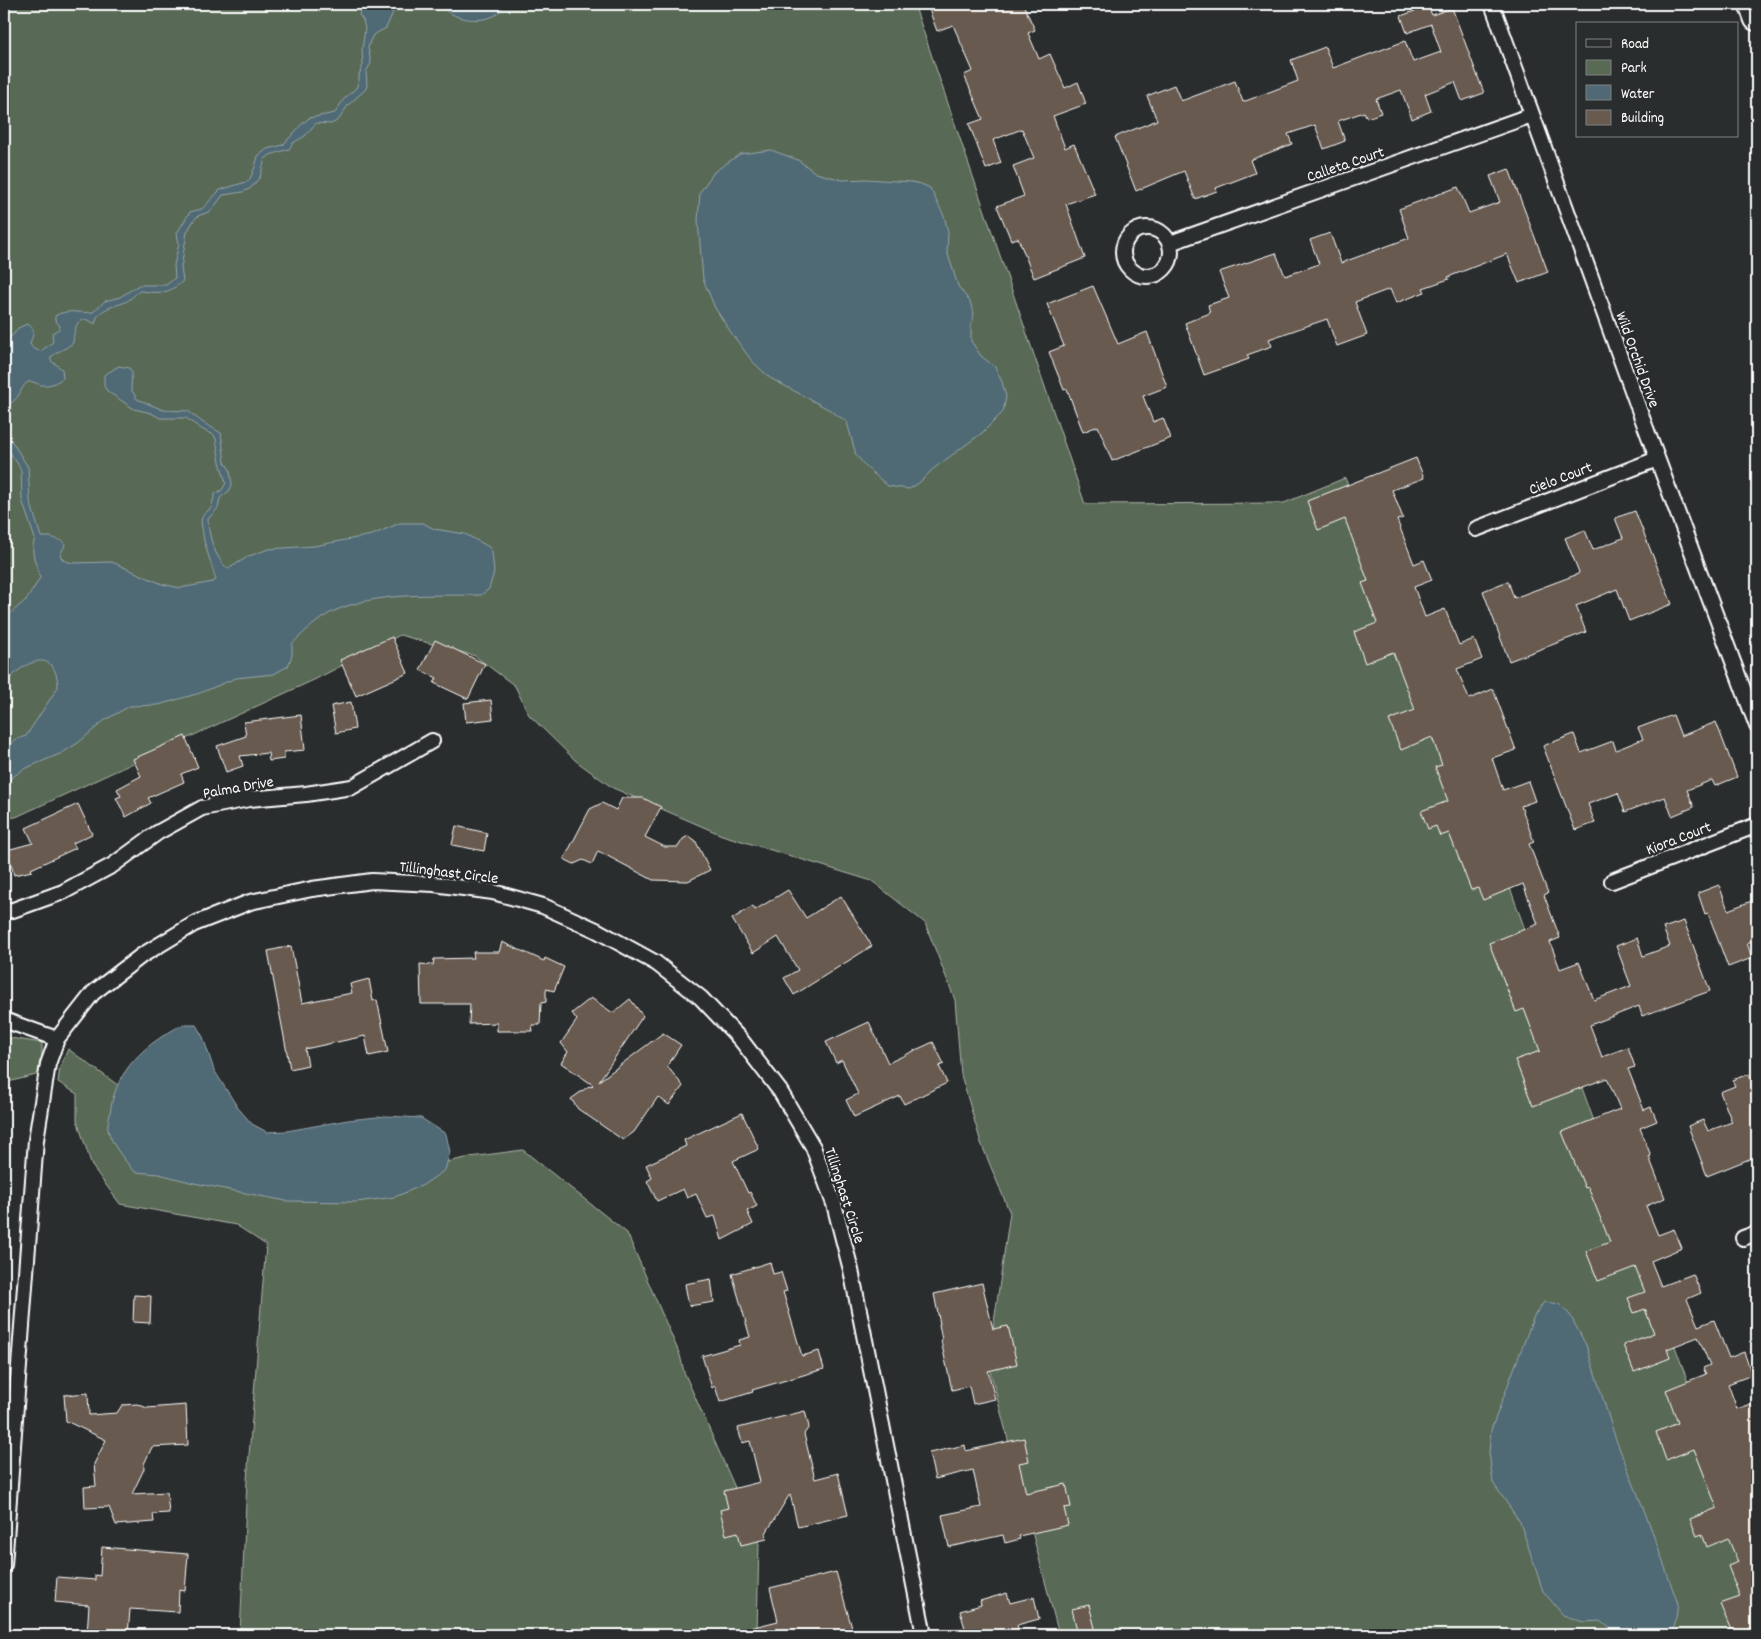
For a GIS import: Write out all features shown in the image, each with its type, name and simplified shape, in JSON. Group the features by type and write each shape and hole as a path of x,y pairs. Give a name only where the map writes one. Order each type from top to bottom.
{"highway":[{"path":"1752,4 1757,18"}],"street":[{"name":"Wild Orchid Drive","path":"1492,4 1657,459 1757,726"},
{"name":"Calleta Court","path":"1170,243 1532,115"},
{"name":"Cielo Court","path":"1476,529 1657,459"},
{"name":"Palma Drive","path":"4,911 13,910 63,892 114,865 157,833 202,808 249,799 306,794 352,787 432,741"},
{"name":"Kiora Court","path":"1612,881 1757,825"},
{"name":"Tillinghast Circle","path":"4,1565 36,1140 48,1064 57,1039 93,993 141,956 194,924 250,902 312,889 372,881 434,884 493,892 543,906 596,930 656,963 701,998 741,1040 780,1091 813,1147 834,1204 851,1270 924,1635"},
{"path":"4,1020 57,1039"},
{"path":"1743,1238 1757,1233"}],"green space":[{"path":"4,4 914,4 1085,504 1284,503 1345,478 1473,785 1757,1574 1757,1635 1059,1635 988,1363 1010,1213 981,1143 961,1075 955,1000 925,923 872,881 722,835 613,788 576,761 529,715 515,686 475,656 400,635 316,679 16,817 4,818"},
{"path":"4,1037 42,1043 40,1074 4,1083"},
{"path":"68,1049 122,1088 115,1123 403,1172 470,1157 523,1150 627,1233 680,1355 684,1372 759,1542 757,1635 240,1635 247,1480 266,1245 236,1225 120,1204 92,1166 77,1120 77,1094 58,1082 60,1067"}],"water":[{"path":"362,4 399,4 395,8 386,28 373,35 370,41 368,48 371,63 366,72 367,86 365,90 348,105 340,118 335,122 331,124 316,123 305,136 293,143 289,149 270,155 265,159 260,177 251,188 243,192 223,195 211,211 198,216 194,220 187,232 181,268 183,281 168,291 140,291 125,302 102,312 96,319 95,324 89,320 81,320 74,332 73,343 51,357 51,361 62,369 63,378 47,385 34,382 26,383 17,397 10,404 4,406 4,341 14,334 18,328 27,324 32,328 33,332 30,343 34,349 41,351 53,342 52,333 59,329 60,326 55,320 55,316 64,312 93,312 105,301 120,297 139,285 166,285 175,278 174,265 179,244 177,233 190,212 202,209 220,190 249,181 258,156 267,149 283,145 309,118 335,113 344,99 356,88 363,65 362,50 365,29 363,20 359,15"},
{"path":"436,4 504,4 501,10 491,17 476,20 456,16"},
{"path":"771,150 798,160 816,173 842,180 866,179 921,184 930,188 944,216 948,232 947,251 958,286 970,302 974,313 971,326 971,341 981,356 995,367 1006,397 1003,412 982,433 909,489 888,486 867,468 856,455 847,422 830,410 770,378 752,361 715,308 703,279 698,221 700,192 714,172 740,154"},
{"path":"119,366 129,368 132,372 131,389 137,399 163,410 188,411 221,433 225,462 230,470 232,485 229,491 220,498 218,508 208,519 213,546 219,559 228,569 249,556 269,549 314,546 372,535 400,523 423,523 434,529 465,534 489,547 492,552 494,572 489,589 481,595 425,595 386,598 349,605 332,612 311,626 292,644 292,655 288,666 274,674 236,678 200,693 158,705 130,706 105,720 78,743 62,753 24,769 4,783 4,751 14,740 26,736 58,687 56,673 51,665 44,661 36,661 19,670 4,686 4,619 27,599 40,578 33,553 35,539 22,500 21,471 4,444 4,429 28,467 30,501 41,537 50,537 63,541 65,545 60,555 63,560 72,563 112,562 162,584 180,588 216,580 204,541 201,521 203,515 211,508 215,494 222,490 226,483 216,439 214,435 186,418 160,418 151,413 134,409 107,391 104,386 104,375"},
{"path":"182,1025 196,1025 203,1037 214,1070 238,1108 252,1124 267,1132 287,1131 348,1120 387,1116 421,1118 446,1134 450,1152 445,1170 423,1185 395,1197 356,1202 286,1201 194,1183 159,1174 135,1172 119,1152 109,1134 108,1124 113,1098 118,1084 134,1060 168,1032"},
{"path":"1544,1302 1559,1304 1570,1315 1586,1345 1616,1440 1648,1520 1678,1604 1671,1635 1618,1635 1601,1621 1583,1622 1563,1615 1543,1591 1520,1522 1493,1483 1489,1452 1491,1430 1534,1316"}],"building":[{"path":"927,4 1023,4 1035,30 1028,33 1039,59 1050,54 1065,88 1078,82 1086,104 1053,116 1065,148 1074,144 1095,194 1066,204 1085,258 1034,278 1018,238 1011,240 997,206 1024,196 1013,166 1034,158 1022,129 993,140 1001,163 986,169 969,124 983,119 964,75 973,71 953,25 937,31"},
{"path":"1428,6 1432,15 1452,8 1484,93 1462,101 1455,82 1425,94 1431,111 1412,119 1401,90 1376,99 1381,113 1367,118 1364,112 1338,121 1345,141 1324,149 1315,125 1288,134 1292,144 1250,160 1255,173 1216,188 1217,191 1195,199 1184,171 1136,191 1115,137 1157,120 1147,96 1174,85 1181,101 1235,81 1243,102 1298,81 1291,60 1325,47 1333,68 1405,41 1413,62 1441,52 1431,24 1407,33 1401,16"},
{"path":"1509,169 1548,272 1519,283 1507,254 1423,288 1425,292 1396,303 1390,289 1355,302 1367,335 1337,346 1327,319 1269,339 1272,346 1247,355 1249,359 1204,375 1185,323 1210,313 1208,305 1229,298 1219,272 1276,253 1285,276 1319,264 1310,240 1330,233 1341,263 1409,238 1399,209 1458,187 1469,213 1500,202 1490,176"},
{"path":"1093,286 1118,344 1147,332 1167,387 1143,396 1153,422 1163,418 1171,438 1112,461 1098,426 1083,432 1067,389 1064,390 1049,352 1064,346 1047,304"},
{"path":"1416,458 1424,478 1392,490 1403,518 1397,520 1414,564 1424,560 1432,580 1414,587 1425,617 1445,609 1459,645 1474,639 1482,659 1457,669 1469,699 1493,689 1516,750 1492,758 1503,790 1528,781 1535,801 1521,806 1534,842 1529,844 1548,893 1544,895 1560,938 1550,942 1560,969 1579,962 1594,1000 1631,986 1616,946 1637,938 1643,956 1670,946 1663,928 1684,921 1710,991 1642,1016 1639,1006 1590,1025 1602,1057 1628,1047 1635,1067 1628,1069 1644,1110 1651,1107 1657,1121 1640,1128 1665,1198 1646,1206 1658,1235 1674,1229 1682,1248 1651,1261 1661,1286 1693,1274 1701,1293 1687,1299 1698,1326 1714,1320 1729,1358 1744,1352 1752,1375 1728,1384 1737,1409 1757,1402 1757,1626 1733,1635 1720,1604 1740,1597 1728,1566 1738,1562 1728,1538 1707,1547 1702,1534 1697,1536 1690,1519 1717,1508 1694,1449 1666,1460 1656,1432 1678,1423 1666,1390 1706,1374 1703,1368 1710,1365 1698,1337 1667,1349 1670,1358 1634,1372 1623,1345 1654,1333 1645,1309 1634,1313 1628,1298 1645,1292 1635,1267 1598,1281 1586,1251 1610,1242 1588,1187 1585,1188 1562,1132 1620,1109 1607,1078 1533,1106 1515,1060 1540,1051 1524,1009 1516,1012 1489,943 1538,924 1523,884 1483,900 1478,888 1471,890 1449,833 1440,836 1436,826 1428,829 1421,811 1448,801 1435,767 1442,765 1432,737 1401,750 1389,720 1415,710 1393,652 1365,663 1354,632 1377,623 1362,583 1368,581 1345,519 1318,530 1307,501"},
{"path":"1635,511 1672,604 1629,621 1617,589 1576,606 1586,632 1509,661 1483,591 1508,581 1514,598 1578,574 1579,572 1565,538 1585,530 1593,550 1623,538 1615,518"},
{"path":"392,637 408,673 356,696 340,660"},
{"path":"435,640 485,664 468,699 434,683 437,678 420,670"},
{"path":"491,700 493,719 466,722 464,703"},
{"path":"351,702 355,729 336,733 331,706"},
{"path":"301,715 305,750 284,752 284,759 269,761 268,753 240,756 243,766 226,772 217,746 246,736 244,722"},
{"path":"1673,715 1681,736 1716,722 1737,777 1715,786 1712,780 1687,790 1694,807 1672,816 1665,797 1625,812 1618,793 1588,804 1595,823 1575,830 1543,746 1574,734 1581,753 1613,741 1616,750 1643,739 1638,728"},
{"path":"185,736 198,767 181,774 184,782 148,798 151,803 126,817 116,798 121,796 117,789 141,776 133,759"},
{"path":"622,798 643,798 661,807 645,837 665,847 678,847 683,839 688,836 695,840 710,870 688,881 653,880 598,851 592,864 583,860 574,864 564,859 590,809 602,803 616,810"},
{"path":"78,804 92,834 73,843 76,848 31,869 32,871 14,875 7,850 33,843 26,828"},
{"path":"456,826 487,833 484,851 452,845"},
{"path":"1719,885 1728,910 1757,899 1757,939 1747,943 1752,958 1728,967 1708,913 1705,914 1698,893"},
{"path":"788,890 806,918 841,896 872,946 794,995 784,978 798,970 778,937 753,953 732,919 753,906 755,910"},
{"path":"502,942 544,961 545,958 564,967 554,991 546,989 546,1002 541,1003 540,1025 532,1025 533,1031 497,1031 497,1023 469,1024 470,1004 421,1004 420,964 433,965 434,959 474,958 473,952 499,952"},
{"path":"291,946 302,1003 352,993 350,984 369,979 373,1001 377,1000 388,1052 369,1056 365,1036 305,1049 308,1065 290,1069 268,951"},
{"path":"591,998 613,1013 630,999 643,1016 599,1081 663,1033 681,1045 667,1066 683,1086 669,1105 658,1097 634,1132 623,1140 578,1109 571,1099 593,1085 561,1063 568,1052 561,1043 577,1020 572,1013"},
{"path":"869,1022 888,1063 933,1042 944,1064 939,1066 947,1083 904,1104 900,1096 854,1117 846,1100 858,1094 842,1060 836,1063 826,1042"},
{"path":"1749,1074 1757,1094 1757,1156 1707,1176 1688,1126 1703,1120 1708,1131 1732,1122 1720,1092 1735,1086 1732,1080"},
{"path":"742,1113 759,1149 733,1161 748,1193 750,1192 757,1206 747,1211 753,1224 722,1240 715,1216 707,1218 696,1194 687,1198 683,1189 657,1201 647,1181 652,1178 646,1165 686,1146 684,1140"},
{"path":"770,1262 773,1274 781,1272 787,1291 783,1292 802,1356 819,1351 824,1369 752,1390 753,1392 720,1402 715,1386 712,1388 702,1356 740,1345 739,1340 750,1337 732,1274"},
{"path":"711,1279 714,1302 689,1306 685,1284"},
{"path":"982,1283 993,1329 1008,1326 1017,1364 988,1371 995,1399 973,1404 969,1386 952,1390 941,1341 940,1324 934,1294"},
{"path":"134,1295 151,1296 150,1323 133,1322"},
{"path":"88,1393 89,1415 117,1413 122,1405 137,1404 147,1408 186,1405 188,1445 152,1447 132,1494 167,1492 169,1513 153,1514 154,1522 116,1525 109,1507 85,1508 84,1487 96,1486 94,1464 106,1440 66,1421 64,1395"},
{"path":"805,1411 809,1427 804,1434 815,1479 838,1473 848,1515 798,1527 790,1494 766,1533 767,1539 741,1545 738,1532 726,1535 720,1510 728,1508 724,1491 760,1482 750,1441 742,1443 738,1428"},
{"path":"1024,1438 1029,1461 1019,1463 1026,1493 1066,1484 1071,1507 1064,1508 1068,1525 1019,1536 1020,1539 1005,1543 1003,1535 949,1547 942,1515 981,1507 973,1470 935,1479 929,1453 965,1445 966,1451"},
{"path":"102,1547 188,1554 185,1591 179,1590 178,1612 130,1609 128,1635 87,1634 89,1605 55,1602 57,1577 95,1580 95,1575 100,1576"},
{"path":"836,1572 854,1635 742,1635 742,1630 778,1621 770,1588"},
{"path":"1007,1593 1010,1603 1034,1597 1039,1619 1017,1625 1020,1635 993,1635 991,1629 967,1635 960,1611 981,1605 980,1601"},
{"path":"1089,1605 1096,1632 1078,1635 1072,1609"}]}
